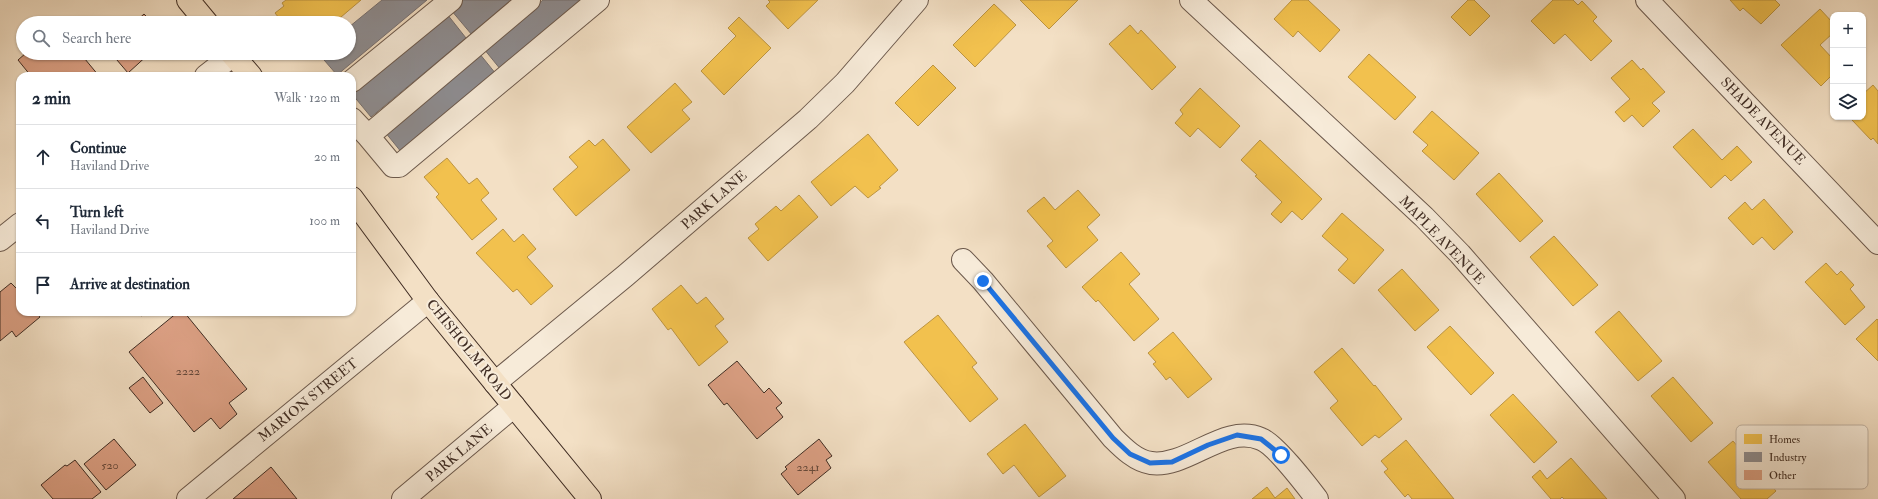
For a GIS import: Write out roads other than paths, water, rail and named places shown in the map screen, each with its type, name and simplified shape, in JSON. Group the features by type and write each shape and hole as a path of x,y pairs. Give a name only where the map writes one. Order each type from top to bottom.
{"main road":[{"path":"188,0 201,16"},
{"path":"237,60 248,72"},
{"name":"CHISHOLM ROAD","path":"356,203 428,301 590,499"}],"street":[{"path":"356,78 451,0"},
{"path":"368,136 529,0"},
{"path":"356,123 393,166 399,166 598,0"},
{"name":"PARK LANE","path":"495,383 625,276 808,119 845,83 917,0"},
{"name":"MAPLE AVENUE","path":"1191,0 1424,217 1460,254 1674,499"},
{"name":"SHADE AVENUE","path":"1647,0 1878,243"},
{"path":"211,72 225,60"},
{"path":"0,240 16,227"},
{"path":"964,260 1113,438 1130,454 1150,463 1172,462 1208,445 1237,435 1261,439 1281,455 1317,499"},
{"name":"MARION STREET","path":"188,499 428,301"},
{"name":"PARK LANE","path":"403,499 514,406"}]}
